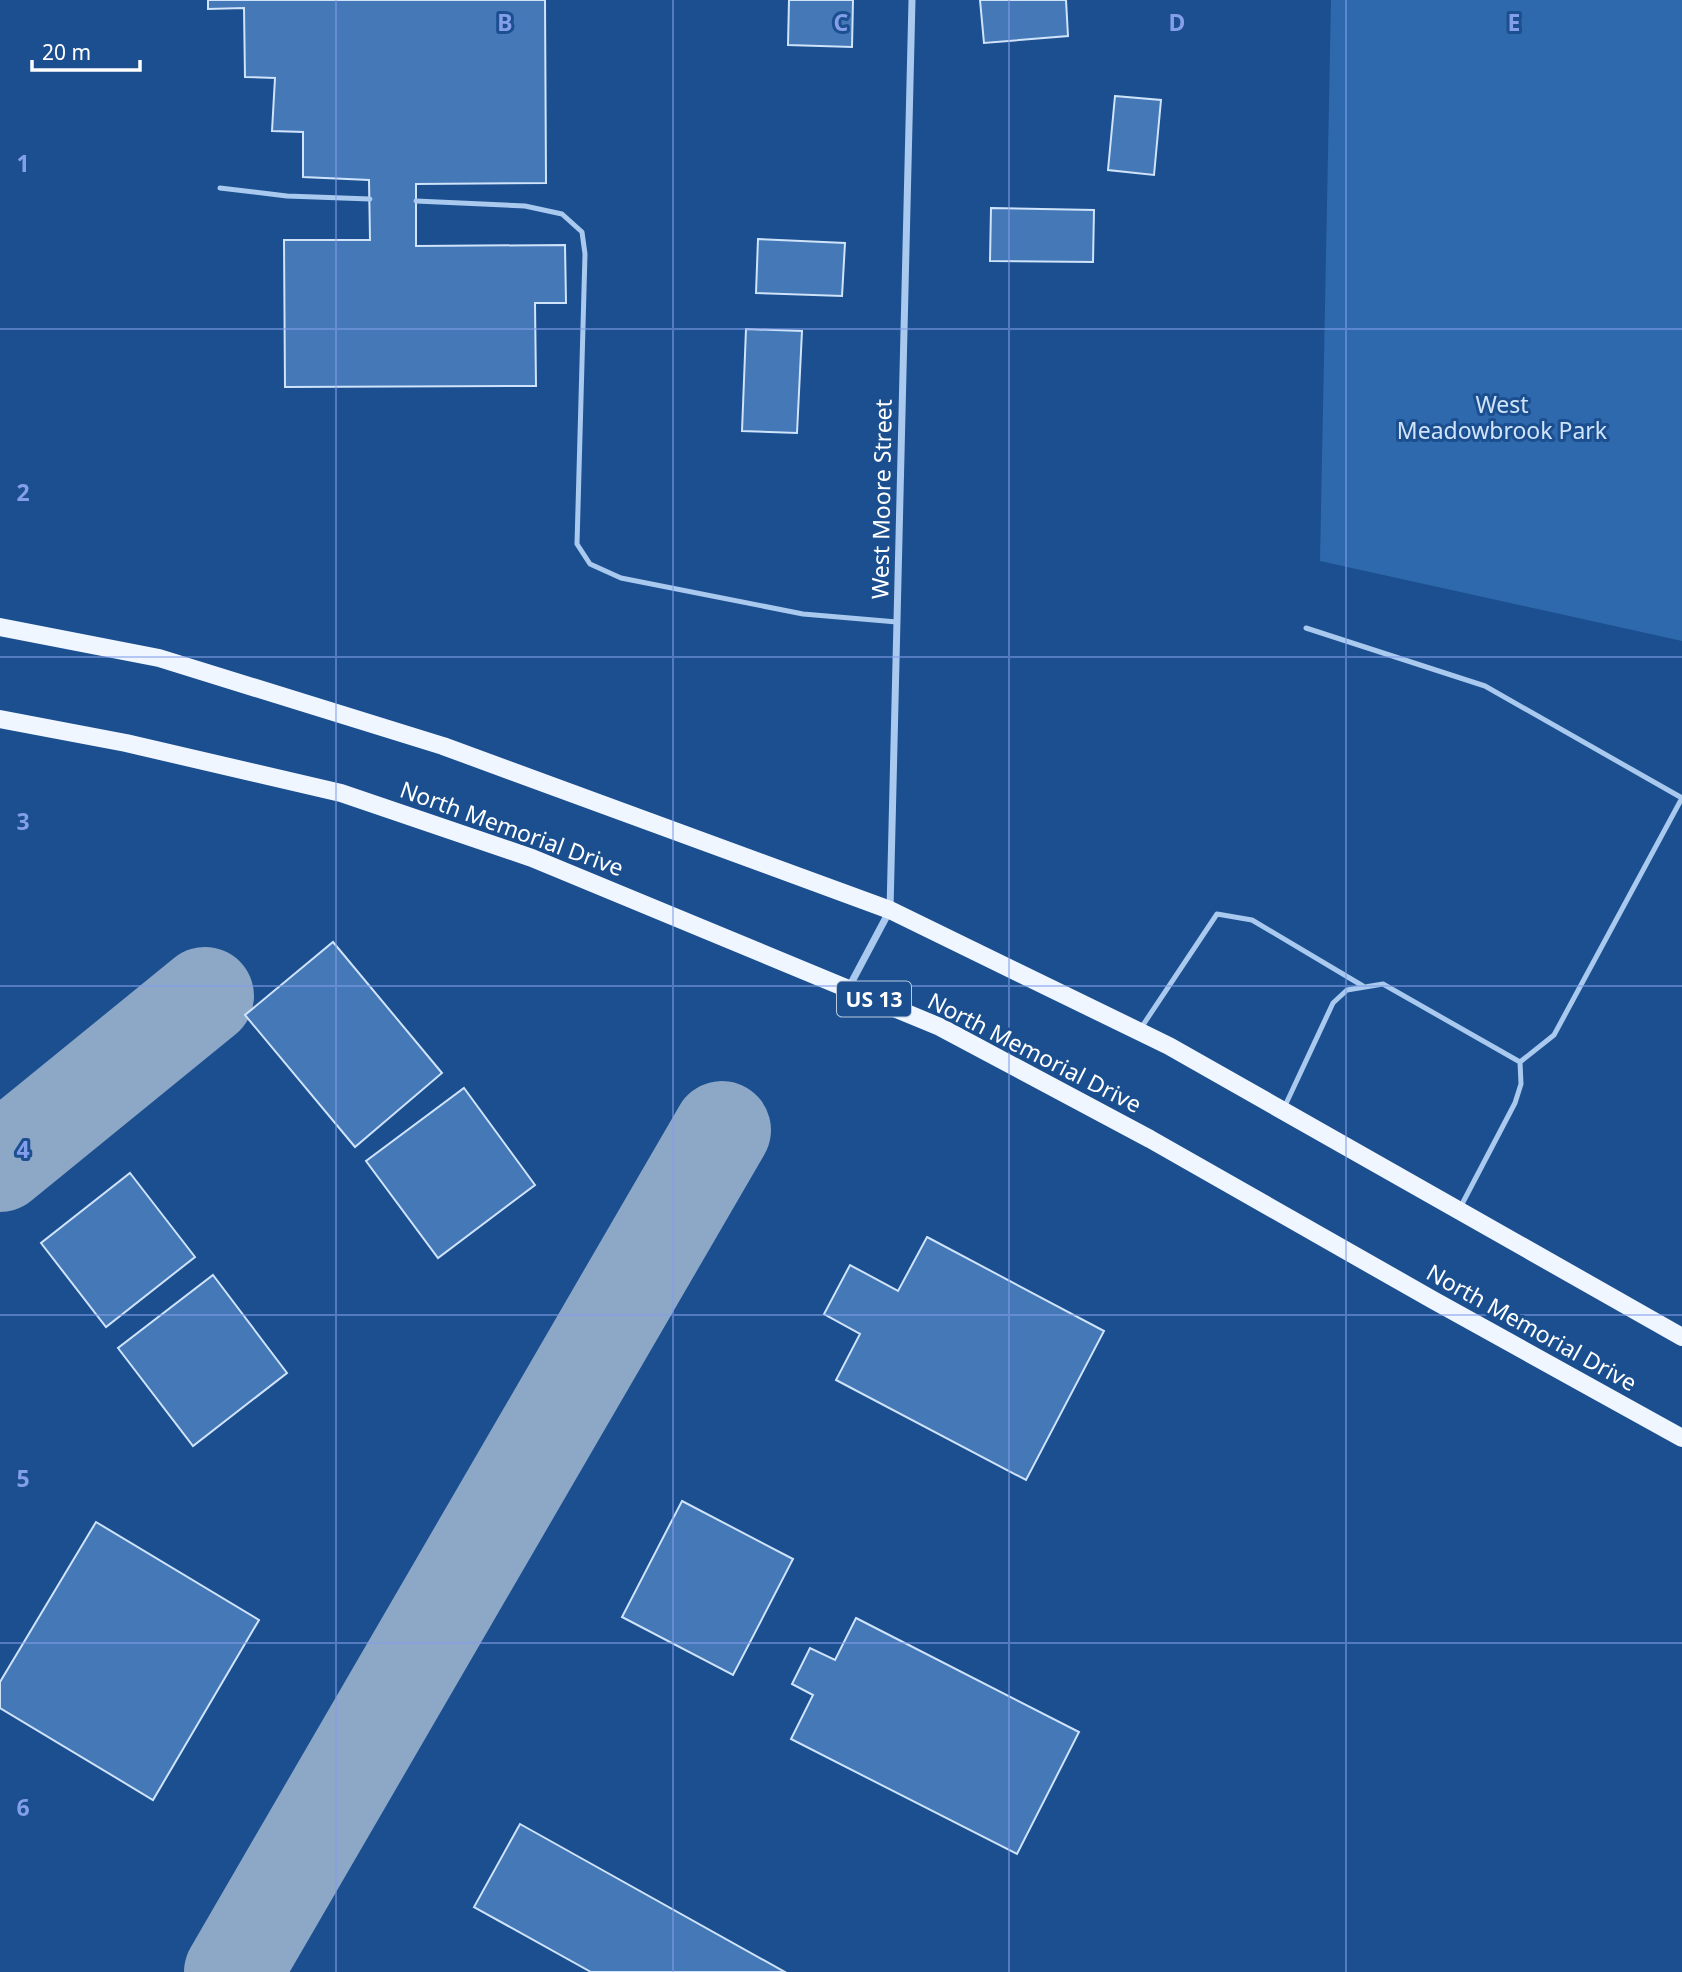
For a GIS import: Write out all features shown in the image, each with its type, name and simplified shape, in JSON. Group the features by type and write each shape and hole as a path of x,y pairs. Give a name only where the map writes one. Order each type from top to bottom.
{"main road":[{"path":"0,627 159,658 443,746 890,910 1139,1031 1682,1337"},
{"name":"North Memorial Drive","path":"0,719 126,743 341,793 532,858 940,1027 1150,1139 1682,1438"}],"street":[{"name":"West Moore Street","path":"848,989 890,910 912,0"}],"lane":[{"path":"220,188 287,196 370,199"},
{"path":"416,201 525,206 562,214 582,232 585,254 577,544 590,564 621,578 790,611 897,622"},
{"path":"1306,628 1485,686 1682,798 1554,1035 1520,1062"},
{"path":"1139,1031 1217,914 1252,920 1364,987"},
{"path":"1283,1110 1333,1003 1347,990 1383,984 1520,1062"},
{"path":"1458,1210 1515,1103 1521,1084 1520,1062"}],"green space":[{"name":"West Meadowbrook Park","path":"1331,0 1682,0 1682,641 1320,561"}],"building":[{"path":"208,0 545,0 546,183 416,184 416,246 565,245 566,303 535,303 536,386 285,387 284,240 370,240 369,180 303,177 303,132 272,131 275,78 245,77 244,8 208,9"},
{"path":"789,0 853,0 852,47 788,45"},
{"path":"980,0 1066,0 1068,36 984,43"},
{"path":"1115,96 1161,100 1154,175 1108,170"},
{"path":"991,208 1094,210 1093,262 990,261"},
{"path":"758,239 845,243 842,296 756,293"},
{"path":"746,329 802,331 797,433 742,431"},
{"path":"333,942 442,1073 355,1147 245,1015"},
{"path":"464,1088 535,1185 438,1258 366,1161"},
{"path":"130,1173 195,1257 106,1327 41,1243"},
{"path":"927,1237 1104,1331 1026,1480 836,1380 860,1334 824,1314 850,1265 898,1291"},
{"path":"213,1275 287,1373 193,1446 118,1348"},
{"path":"682,1501 793,1559 733,1675 622,1617"},
{"path":"96,1522 259,1620 153,1800 0,1708 0,1682"},
{"path":"856,1618 1079,1732 1017,1854 791,1739 813,1695 792,1684 810,1648 835,1660"},
{"path":"520,1824 785,1972 591,1972 474,1907"}],"taxiway":[{"path":"0,1163 205,996"},
{"path":"233,1972 722,1130"}]}
